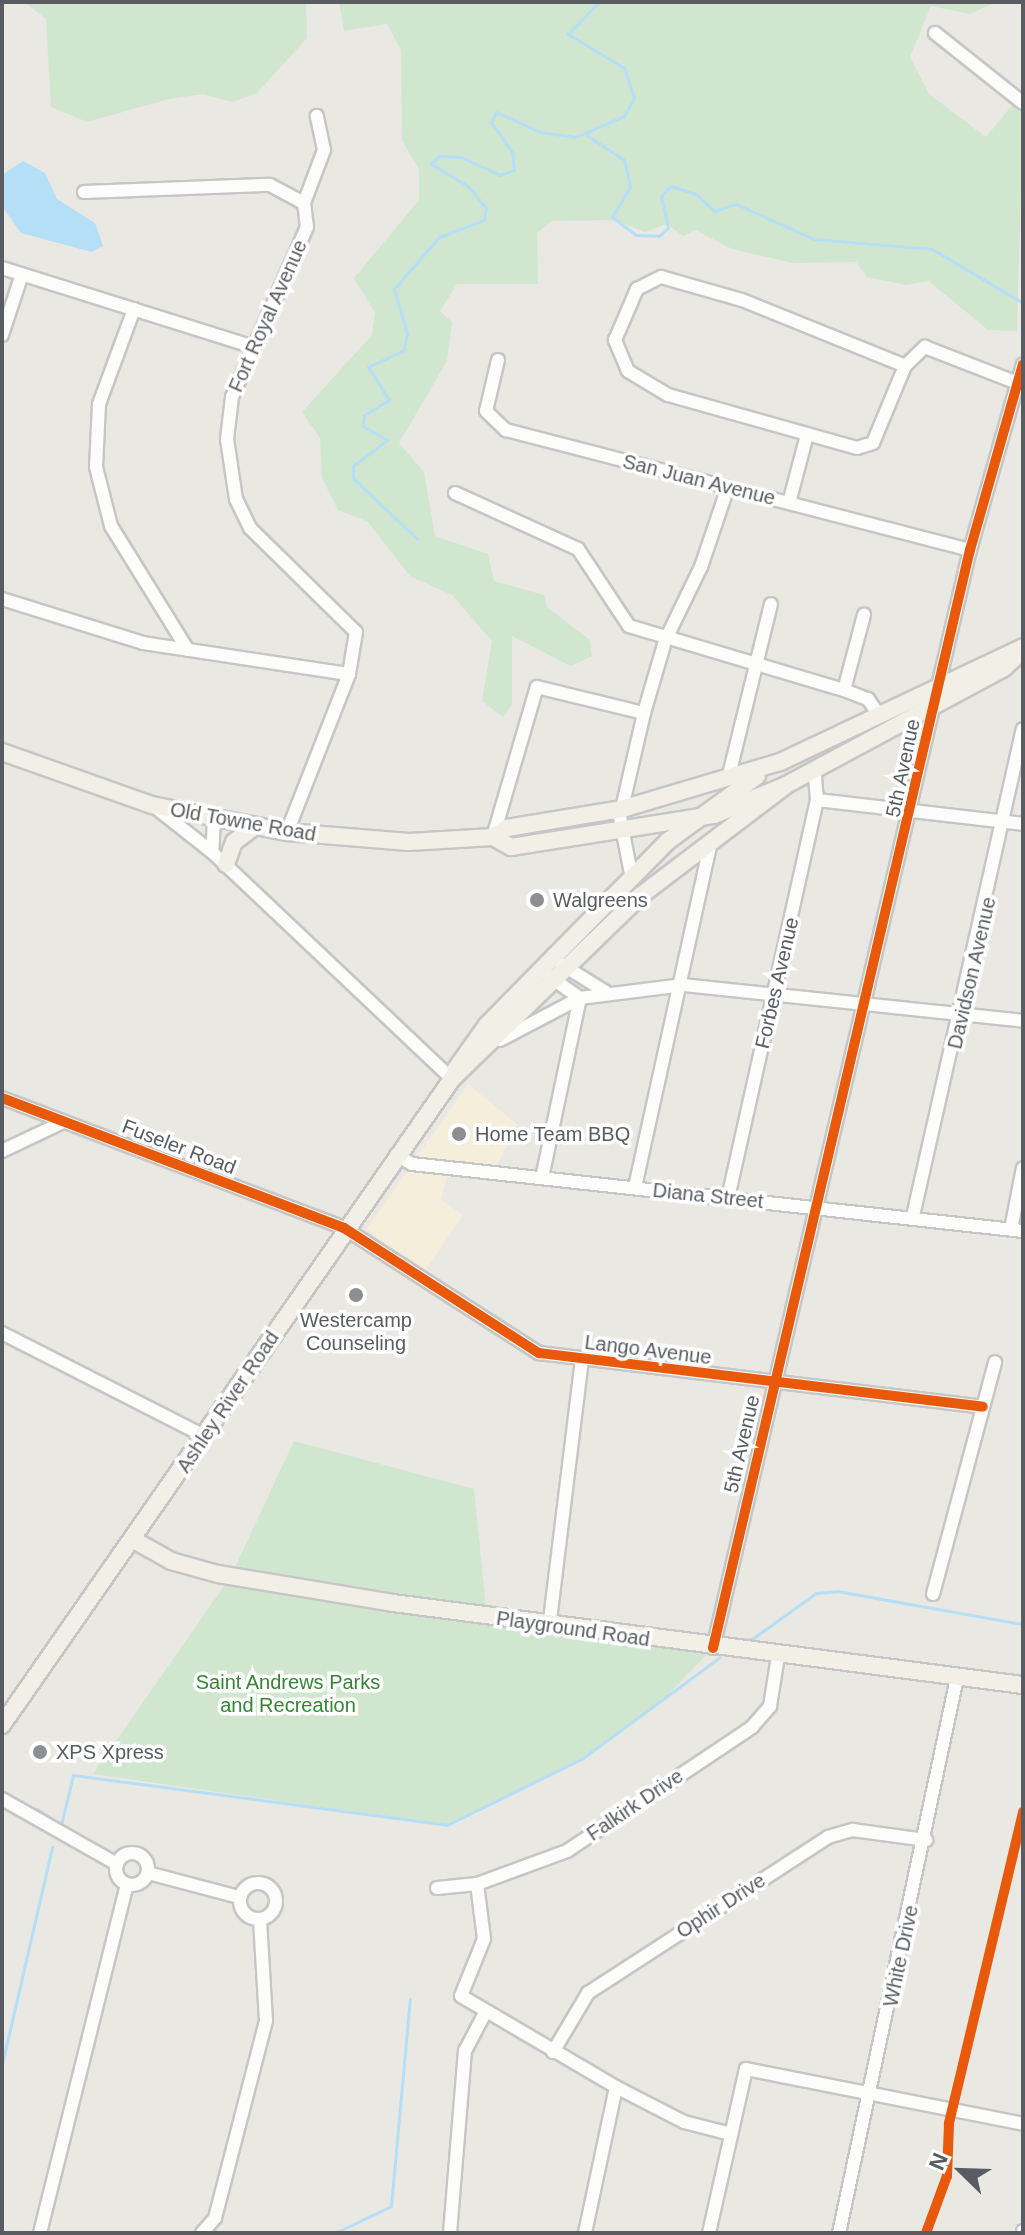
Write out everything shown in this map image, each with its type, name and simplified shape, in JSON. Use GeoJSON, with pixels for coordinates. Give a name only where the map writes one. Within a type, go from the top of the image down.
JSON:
{"type":"FeatureCollection","features":[{"type":"Feature","properties":{"kind":"main road"},"geometry":{"type":"LineString","coordinates":[[1023,649],[936,703],[786,785],[692,822],[511,847],[493,837],[507,828],[622,809],[780,762],[941,680],[1023,649]]}},
{"type":"Feature","properties":{"kind":"main road","name":"Old Towne Road"},"geometry":{"type":"LineString","coordinates":[[2,752],[152,805],[287,832],[409,842],[493,837]]}},
{"type":"Feature","properties":{"kind":"main road","name":"Ashley River Road"},"geometry":{"type":"LineString","coordinates":[[2,1725],[206,1437],[344,1228],[452,1079],[459,1059],[553,968],[632,879],[692,822],[780,762]]}},
{"type":"Feature","properties":{"kind":"main road","name":"Ashley River Road"},"geometry":{"type":"LineString","coordinates":[[553,968],[786,785]]}},
{"type":"Feature","properties":{"kind":"main road"},"geometry":{"type":"LineString","coordinates":[[226,864],[234,842],[255,826]]}},
{"type":"Feature","properties":{"kind":"main road","name":"Playground Road"},"geometry":{"type":"LineString","coordinates":[[132,1539],[171,1561],[218,1574],[549,1628],[1023,1685]]}},
{"type":"Feature","properties":{"kind":"street"},"geometry":{"type":"LineString","coordinates":[[935,33],[1023,103]]}},
{"type":"Feature","properties":{"kind":"street","name":"Fort Royal Avenue"},"geometry":{"type":"LineString","coordinates":[[287,832],[357,648],[351,620],[269,553],[236,499],[228,418],[254,347],[307,227],[304,203],[324,150],[317,116]]}},
{"type":"Feature","properties":{"kind":"street"},"geometry":{"type":"LineString","coordinates":[[84,192],[270,185],[304,203]]}},
{"type":"Feature","properties":{"kind":"street"},"geometry":{"type":"LineString","coordinates":[[2,268],[254,347]]}},
{"type":"Feature","properties":{"kind":"street"},"geometry":{"type":"LineString","coordinates":[[2,335],[22,274]]}},
{"type":"Feature","properties":{"kind":"street"},"geometry":{"type":"LineString","coordinates":[[905,366],[742,300],[661,277],[637,289],[622,318],[616,349],[628,371],[695,406],[857,448],[873,443],[905,366],[925,347],[1015,382]]}},
{"type":"Feature","properties":{"kind":"street"},"geometry":{"type":"LineString","coordinates":[[134,309],[99,404],[99,482],[111,526],[188,650]]}},
{"type":"Feature","properties":{"kind":"street","name":"San Juan Avenue"},"geometry":{"type":"LineString","coordinates":[[498,360],[486,411],[497,426],[970,550]]}},
{"type":"Feature","properties":{"kind":"street","name":"5th Avenue"},"geometry":{"type":"LineString","coordinates":[[713,1648],[869,1004],[970,550],[1015,382],[1023,364]]}},
{"type":"Feature","properties":{"kind":"street"},"geometry":{"type":"LineString","coordinates":[[789,503],[807,435]]}},
{"type":"Feature","properties":{"kind":"street"},"geometry":{"type":"LineString","coordinates":[[632,879],[622,809],[644,713],[665,641],[701,567],[728,487]]}},
{"type":"Feature","properties":{"kind":"street"},"geometry":{"type":"LineString","coordinates":[[455,493],[578,549],[614,614],[665,641],[844,690],[868,699],[878,714]]}},
{"type":"Feature","properties":{"kind":"street"},"geometry":{"type":"LineString","coordinates":[[2,599],[188,650],[349,674]]}},
{"type":"Feature","properties":{"kind":"street"},"geometry":{"type":"LineString","coordinates":[[728,779],[771,604]]}},
{"type":"Feature","properties":{"kind":"street"},"geometry":{"type":"LineString","coordinates":[[844,690],[864,615]]}},
{"type":"Feature","properties":{"kind":"street"},"geometry":{"type":"LineString","coordinates":[[493,837],[537,687],[644,713]]}},
{"type":"Feature","properties":{"kind":"street","name":"Davidson Avenue"},"geometry":{"type":"LineString","coordinates":[[913,1216],[1007,822],[1023,729]]}},
{"type":"Feature","properties":{"kind":"street","name":"Forbes Avenue"},"geometry":{"type":"LineString","coordinates":[[728,1198],[817,800],[814,768]]}},
{"type":"Feature","properties":{"kind":"street"},"geometry":{"type":"LineString","coordinates":[[817,800],[1023,824]]}},
{"type":"Feature","properties":{"kind":"street"},"geometry":{"type":"LineString","coordinates":[[152,805],[226,864],[452,1079],[513,1031],[580,998],[606,992],[683,985],[775,992],[1023,1021]]}},
{"type":"Feature","properties":{"kind":"street"},"geometry":{"type":"LineString","coordinates":[[212,852],[214,819]]}},
{"type":"Feature","properties":{"kind":"street"},"geometry":{"type":"LineString","coordinates":[[635,1187],[683,985],[711,841]]}},
{"type":"Feature","properties":{"kind":"street"},"geometry":{"type":"LineString","coordinates":[[553,968],[606,992]]}},
{"type":"Feature","properties":{"kind":"street"},"geometry":{"type":"LineString","coordinates":[[553,968],[580,998]]}},
{"type":"Feature","properties":{"kind":"street"},"geometry":{"type":"LineString","coordinates":[[542,1178],[580,998]]}},
{"type":"Feature","properties":{"kind":"street","name":"Fuseler Road"},"geometry":{"type":"LineString","coordinates":[[2,1098],[344,1228]]}},
{"type":"Feature","properties":{"kind":"street"},"geometry":{"type":"LineString","coordinates":[[2,1151],[63,1122]]}},
{"type":"Feature","properties":{"kind":"street","name":"Diana Street"},"geometry":{"type":"LineString","coordinates":[[396,1155],[412,1164],[913,1216],[1017,1230]]}},
{"type":"Feature","properties":{"kind":"street"},"geometry":{"type":"LineString","coordinates":[[1017,1230],[1023,1168]]}},
{"type":"Feature","properties":{"kind":"street","name":"Lango Avenue"},"geometry":{"type":"LineString","coordinates":[[344,1228],[523,1347],[582,1361],[983,1407]]}},
{"type":"Feature","properties":{"kind":"street"},"geometry":{"type":"LineString","coordinates":[[2,1333],[206,1437]]}},
{"type":"Feature","properties":{"kind":"street"},"geometry":{"type":"LineString","coordinates":[[549,1628],[582,1361]]}},
{"type":"Feature","properties":{"kind":"street"},"geometry":{"type":"LineString","coordinates":[[933,1594],[995,1362]]}},
{"type":"Feature","properties":{"kind":"street","name":"Falkirk Drive"},"geometry":{"type":"LineString","coordinates":[[437,1888],[477,1884],[567,1851],[752,1727],[770,1706],[778,1656]]}},
{"type":"Feature","properties":{"kind":"street","name":"White Drive"},"geometry":{"type":"LineString","coordinates":[[839,2233],[926,1840],[957,1678]]}},
{"type":"Feature","properties":{"kind":"street"},"geometry":{"type":"LineString","coordinates":[[2,1799],[117,1864],[127,1885],[40,2233]]}},
{"type":"Feature","properties":{"kind":"street","name":"Ophir Drive"},"geometry":{"type":"LineString","coordinates":[[553,2052],[588,1993],[828,1837],[853,1830],[926,1840]]}},
{"type":"Feature","properties":{"kind":"street"},"geometry":{"type":"LineString","coordinates":[[117,1864],[134,1853],[148,1873],[239,1897]]}},
{"type":"Feature","properties":{"kind":"street"},"geometry":{"type":"LineString","coordinates":[[127,1885],[148,1873]]}},
{"type":"Feature","properties":{"kind":"street"},"geometry":{"type":"LineString","coordinates":[[239,1897],[252,1883],[270,1887],[276,1904],[260,1919]]}},
{"type":"Feature","properties":{"kind":"street"},"geometry":{"type":"LineString","coordinates":[[477,1884],[484,1939],[461,1996],[553,2052],[684,2122],[731,2134]]}},
{"type":"Feature","properties":{"kind":"street"},"geometry":{"type":"LineString","coordinates":[[239,1897],[244,1913],[260,1919]]}},
{"type":"Feature","properties":{"kind":"street"},"geometry":{"type":"LineString","coordinates":[[202,2233],[215,2218],[266,2021],[260,1919]]}},
{"type":"Feature","properties":{"kind":"street"},"geometry":{"type":"LineString","coordinates":[[450,2233],[465,2051],[486,2011]]}},
{"type":"Feature","properties":{"kind":"street"},"geometry":{"type":"LineString","coordinates":[[709,2233],[746,2069],[1023,2124]]}},
{"type":"Feature","properties":{"kind":"street"},"geometry":{"type":"LineString","coordinates":[[585,2233],[616,2087]]}},
{"type":"Feature","properties":{"kind":"shaded area"},"geometry":{"type":"Polygon","coordinates":[[[468,1084],[518,1125],[490,1178],[447,1177],[441,1200],[463,1215],[422,1275],[367,1229],[468,1084]]]}},
{"type":"Feature","properties":{"kind":"green space"},"geometry":{"type":"Polygon","coordinates":[[[24,2],[306,2],[307,38],[257,93],[232,102],[203,94],[169,99],[87,122],[51,107],[46,19],[24,2]]]}},
{"type":"Feature","properties":{"kind":"green space"},"geometry":{"type":"Polygon","coordinates":[[[339,2],[997,2],[970,14],[931,6],[910,57],[929,94],[986,137],[1014,103],[1023,110],[1017,331],[988,330],[929,281],[906,285],[867,277],[856,262],[793,263],[732,249],[695,230],[683,236],[667,224],[645,232],[613,220],[552,221],[537,233],[538,284],[457,284],[440,311],[452,322],[447,361],[399,443],[424,472],[435,536],[488,554],[494,581],[544,595],[547,607],[590,640],[592,656],[571,666],[512,636],[512,705],[503,717],[482,701],[492,641],[452,595],[410,576],[368,522],[338,510],[322,478],[320,438],[302,412],[372,335],[375,313],[354,278],[419,200],[419,170],[402,140],[401,50],[387,24],[344,31],[339,2]]]}},
{"type":"Feature","properties":{"kind":"green space","name":"Saint Andrews Parks and Recreation"},"geometry":{"type":"Polygon","coordinates":[[[294,1441],[474,1489],[487,1617],[713,1648],[656,1707],[583,1758],[447,1825],[93,1774],[231,1576],[294,1441]]]}},
{"type":"Feature","properties":{"kind":"water"},"geometry":{"type":"Polygon","coordinates":[[[23,161],[45,173],[57,199],[95,223],[103,246],[92,252],[21,233],[2,206],[2,175],[23,161]]]}},
{"type":"Feature","properties":{"kind":"waterway"},"geometry":{"type":"LineString","coordinates":[[417,539],[353,478],[353,466],[387,440],[363,426],[364,415],[389,400],[368,367],[403,351],[407,333],[394,289],[439,237],[484,220],[486,208],[468,186],[431,164],[439,156],[461,157],[500,175],[514,170],[512,152],[491,122],[496,112],[540,132],[576,137],[624,116],[634,98],[624,68],[568,34],[599,2]]}},
{"type":"Feature","properties":{"kind":"waterway"},"geometry":{"type":"LineString","coordinates":[[588,136],[624,160],[630,187],[612,217],[636,235],[659,236],[668,228],[661,196],[671,186],[696,194],[714,211],[736,204],[814,239],[932,249],[1023,303]]}},
{"type":"Feature","properties":{"kind":"waterway"},"geometry":{"type":"LineString","coordinates":[[725,1641],[752,1639],[816,1593],[837,1591],[1023,1624]]}},
{"type":"Feature","properties":{"kind":"waterway"},"geometry":{"type":"LineString","coordinates":[[37,1809],[61,1825],[73,1775],[447,1825],[583,1758],[720,1657]]}},
{"type":"Feature","properties":{"kind":"waterway"},"geometry":{"type":"LineString","coordinates":[[2,2064],[52,1847]]}},
{"type":"Feature","properties":{"kind":"waterway"},"geometry":{"type":"LineString","coordinates":[[335,2233],[391,2206],[410,1999]]}},
{"type":"Feature","properties":{"kind":"cycle path"},"geometry":{"type":"LineString","coordinates":[[713,1648],[970,550],[1023,364]]}},
{"type":"Feature","properties":{"kind":"cycle path"},"geometry":{"type":"LineString","coordinates":[[2,1098],[344,1228],[539,1353],[983,1407]]}},
{"type":"Feature","properties":{"kind":"cycle path"},"geometry":{"type":"LineString","coordinates":[[926,2233],[947,2176],[949,2123],[1023,1812]]}},
{"type":"Feature","properties":{"kind":"place","name":"Walgreens"},"geometry":{"type":"Point","coordinates":[537,900]}},
{"type":"Feature","properties":{"kind":"place","name":"Home Team BBQ"},"geometry":{"type":"Point","coordinates":[459,1134]}},
{"type":"Feature","properties":{"kind":"place","name":"Westercamp Counseling"},"geometry":{"type":"Point","coordinates":[356,1295]}},
{"type":"Feature","properties":{"kind":"place","name":"XPS Xpress"},"geometry":{"type":"Point","coordinates":[40,1752]}}]}
